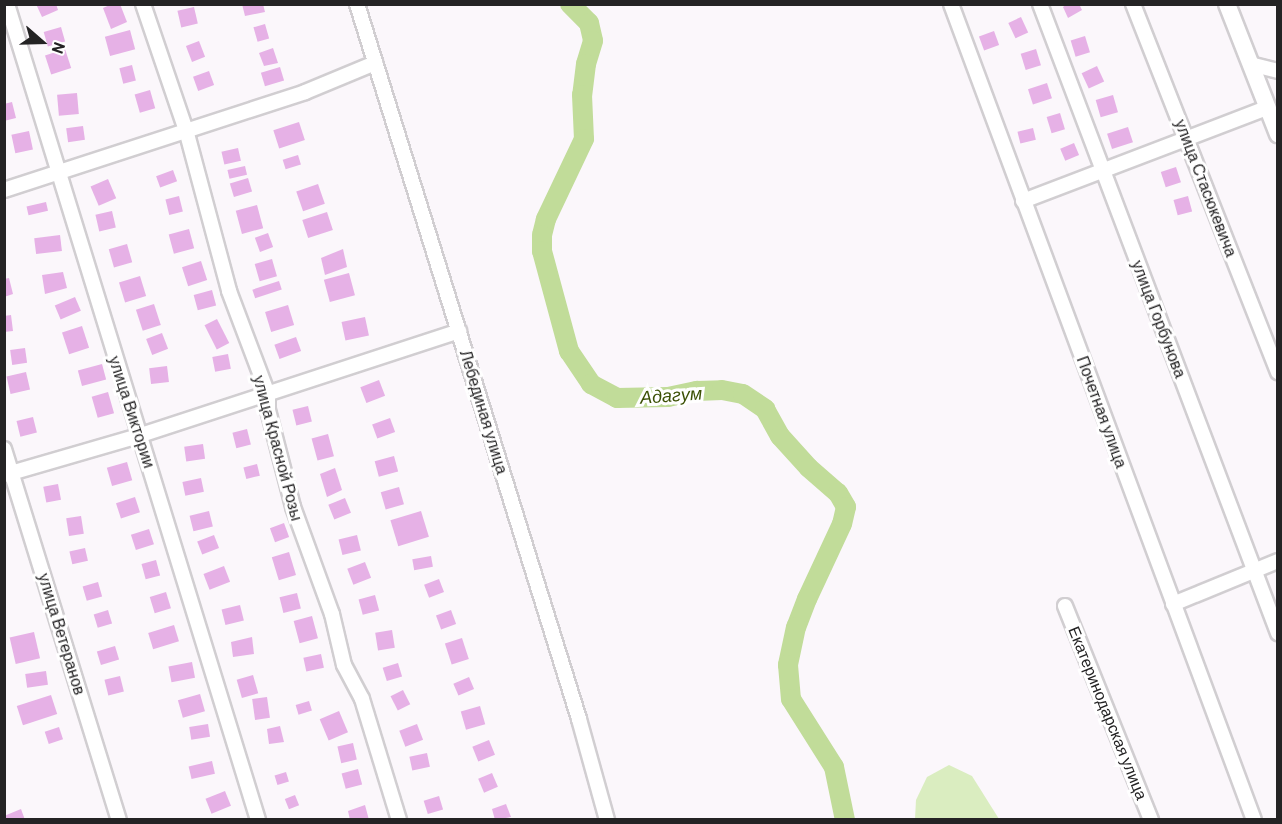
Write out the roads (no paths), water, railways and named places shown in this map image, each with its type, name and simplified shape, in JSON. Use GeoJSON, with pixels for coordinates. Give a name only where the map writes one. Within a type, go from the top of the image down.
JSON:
{"type":"FeatureCollection","features":[{"type":"Feature","properties":{"kind":"main road"},"geometry":{"type":"LineString","coordinates":[[1227,4],[1278,134]]}},
{"type":"Feature","properties":{"kind":"street","name":"улица Виктории"},"geometry":{"type":"LineString","coordinates":[[7,4],[57,173],[138,436],[171,532],[258,819]]}},
{"type":"Feature","properties":{"kind":"street","name":"улица Красной Розы"},"geometry":{"type":"LineString","coordinates":[[143,4],[186,130],[229,291],[267,394],[268,410],[293,507],[332,614],[344,665],[363,699],[399,819]]}},
{"type":"Feature","properties":{"kind":"street","name":"Лебединая улица"},"geometry":{"type":"LineString","coordinates":[[357,4],[607,819]]}},
{"type":"Feature","properties":{"kind":"street","name":"Почетная улица"},"geometry":{"type":"LineString","coordinates":[[951,4],[1254,819]]}},
{"type":"Feature","properties":{"kind":"street","name":"улица Горбунова"},"geometry":{"type":"LineString","coordinates":[[1040,4],[1278,633]]}},
{"type":"Feature","properties":{"kind":"street","name":"улица Стасюкевича"},"geometry":{"type":"LineString","coordinates":[[1133,4],[1278,372]]}},
{"type":"Feature","properties":{"kind":"street"},"geometry":{"type":"LineString","coordinates":[[4,190],[304,92],[375,63]]}},
{"type":"Feature","properties":{"kind":"street"},"geometry":{"type":"LineString","coordinates":[[1250,64],[1278,71]]}},
{"type":"Feature","properties":{"kind":"street"},"geometry":{"type":"LineString","coordinates":[[1023,201],[1267,108]]}},
{"type":"Feature","properties":{"kind":"street"},"geometry":{"type":"LineString","coordinates":[[8,473],[138,436],[459,331]]}},
{"type":"Feature","properties":{"kind":"street","name":"улица Ветеранов"},"geometry":{"type":"LineString","coordinates":[[4,449],[8,473],[119,819]]}},
{"type":"Feature","properties":{"kind":"street"},"geometry":{"type":"LineString","coordinates":[[1173,604],[1278,561]]}},
{"type":"Feature","properties":{"kind":"street","name":"Екатеринодарская улица"},"geometry":{"type":"LineString","coordinates":[[1065,606],[1151,819]]}},
{"type":"Feature","properties":{"kind":"waterway","name":"Адагум"},"geometry":{"type":"LineString","coordinates":[[570,4],[589,23],[593,41],[586,64],[582,95],[584,139],[546,219],[542,235],[542,251],[569,351],[591,384],[617,398],[668,397],[697,391],[722,390],[743,394],[765,409],[780,436],[809,468],[838,493],[846,507],[842,524],[796,627],[788,665],[791,699],[834,767],[845,820]]}}]}
